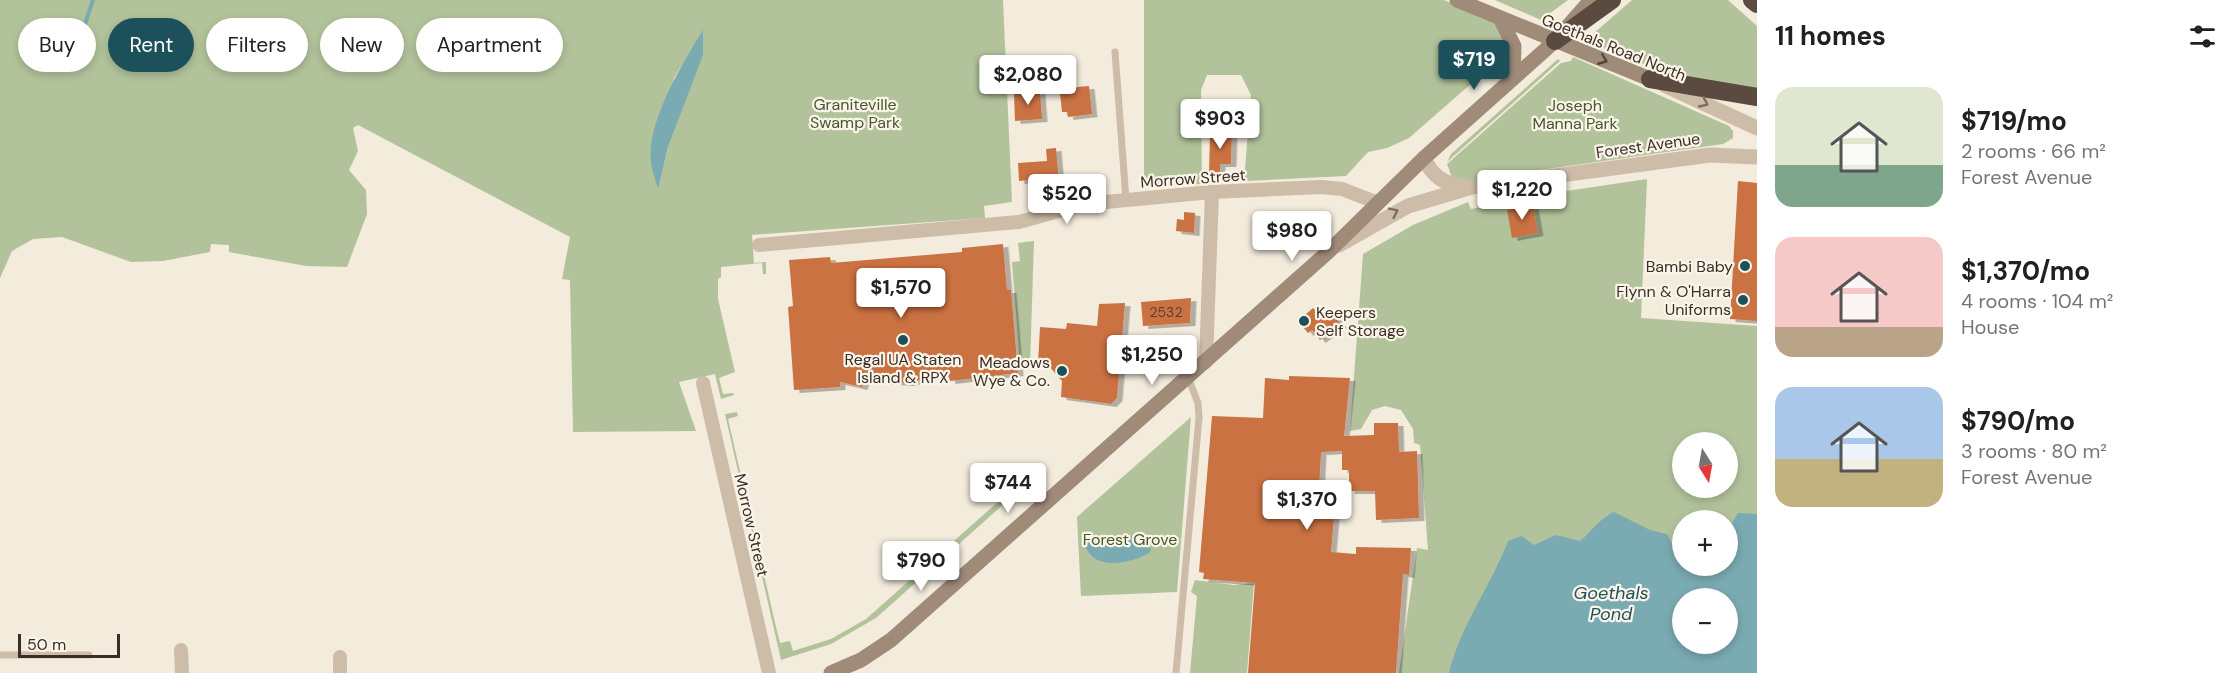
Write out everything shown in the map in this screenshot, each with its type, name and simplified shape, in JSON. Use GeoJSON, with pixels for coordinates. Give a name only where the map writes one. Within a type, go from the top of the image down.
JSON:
{"type":"FeatureCollection","features":[{"type":"Feature","properties":{"kind":"highway"},"geometry":{"type":"LineString","coordinates":[[1555,41],[1612,0]]}},
{"type":"Feature","properties":{"kind":"highway"},"geometry":{"type":"LineString","coordinates":[[1650,79],[1757,97]]}},
{"type":"Feature","properties":{"kind":"main road","name":"Goethals Road North"},"geometry":{"type":"LineString","coordinates":[[1457,0],[1650,79]]}},
{"type":"Feature","properties":{"kind":"main road"},"geometry":{"type":"LineString","coordinates":[[1327,254],[1424,158],[1555,41],[1591,0]]}},
{"type":"Feature","properties":{"kind":"main road"},"geometry":{"type":"LineString","coordinates":[[1500,18],[1514,46],[1513,78]]}},
{"type":"Feature","properties":{"kind":"main road","name":"Forest Avenue"},"geometry":{"type":"LineString","coordinates":[[831,673],[861,660],[891,640],[1327,254]]}},
{"type":"Feature","properties":{"kind":"street","name":"Goethals Road North"},"geometry":{"type":"LineString","coordinates":[[1650,79],[1757,128]]}},
{"type":"Feature","properties":{"kind":"street","name":"Forest Avenue"},"geometry":{"type":"LineString","coordinates":[[1327,254],[1408,206],[1472,187],[1710,155],[1757,157]]}},
{"type":"Feature","properties":{"kind":"street","name":"Forest Avenue"},"geometry":{"type":"LineString","coordinates":[[1424,158],[1437,178],[1449,184],[1472,187]]}},
{"type":"Feature","properties":{"kind":"street","name":"Morrow Street"},"geometry":{"type":"LineString","coordinates":[[759,245],[1019,222],[1084,204],[1212,192],[1322,187],[1342,189],[1377,203]]}},
{"type":"Feature","properties":{"kind":"street"},"geometry":{"type":"LineString","coordinates":[[1206,362],[1212,192]]}},
{"type":"Feature","properties":{"kind":"street","name":"Morrow Street"},"geometry":{"type":"LineString","coordinates":[[703,383],[770,673]]}},
{"type":"Feature","properties":{"kind":"street"},"geometry":{"type":"LineString","coordinates":[[181,650],[182,673]]}},
{"type":"Feature","properties":{"kind":"street"},"geometry":{"type":"LineString","coordinates":[[340,657],[340,673]]}},
{"type":"Feature","properties":{"kind":"lane"},"geometry":{"type":"LineString","coordinates":[[1115,52],[1126,200]]}},
{"type":"Feature","properties":{"kind":"lane"},"geometry":{"type":"LineString","coordinates":[[1176,673],[1199,417],[1198,403],[1188,377]]}},
{"type":"Feature","properties":{"kind":"lane"},"geometry":{"type":"LineString","coordinates":[[0,655],[89,655]]}},
{"type":"Feature","properties":{"kind":"green space","name":"Graniteville Swamp Park"},"geometry":{"type":"Polygon","coordinates":[[[0,0],[1003,0],[1012,202],[984,206],[985,218],[752,235],[754,263],[766,262],[766,274],[763,274],[762,263],[721,267],[721,277],[718,279],[718,299],[735,372],[719,378],[723,394],[733,393],[734,395],[721,399],[715,374],[679,382],[696,431],[573,432],[570,280],[562,279],[570,237],[358,125],[353,128],[358,151],[349,170],[366,190],[367,214],[347,267],[306,266],[229,252],[229,245],[211,244],[210,252],[163,261],[131,262],[62,237],[33,239],[12,251],[0,278],[0,0]],[[703,31],[674,78],[658,188],[668,147],[702,55],[703,31]]]}},
{"type":"Feature","properties":{"kind":"green space"},"geometry":{"type":"Polygon","coordinates":[[[1144,0],[1444,0],[1494,21],[1508,47],[1496,62],[1409,138],[1387,148],[1368,152],[1346,176],[1244,181],[1251,95],[1241,75],[1207,75],[1201,90],[1202,184],[1151,186],[1144,175],[1144,0]]]}},
{"type":"Feature","properties":{"kind":"green space"},"geometry":{"type":"Polygon","coordinates":[[[1495,0],[1568,0],[1541,20],[1495,0]]]}},
{"type":"Feature","properties":{"kind":"green space"},"geometry":{"type":"Polygon","coordinates":[[[1632,0],[1728,0],[1757,26],[1757,90],[1694,80],[1593,44],[1593,34],[1632,0]]]}},
{"type":"Feature","properties":{"kind":"green space","name":"Joseph Manna Park"},"geometry":{"type":"Polygon","coordinates":[[[1573,57],[1729,126],[1733,131],[1733,138],[1723,144],[1463,181],[1452,178],[1447,164],[1561,63],[1571,61],[1573,57]]]}},
{"type":"Feature","properties":{"kind":"green space"},"geometry":{"type":"Polygon","coordinates":[[[1558,59],[1560,61],[1447,162],[1451,154],[1558,59]]]}},
{"type":"Feature","properties":{"kind":"green space"},"geometry":{"type":"Polygon","coordinates":[[[1647,179],[1641,318],[1757,326],[1757,673],[1399,673],[1417,548],[1428,550],[1420,445],[1414,443],[1413,429],[1401,410],[1385,406],[1372,410],[1361,429],[1350,431],[1363,254],[1413,225],[1468,202],[1471,209],[1533,196],[1647,179]]]}},
{"type":"Feature","properties":{"kind":"green space"},"geometry":{"type":"Polygon","coordinates":[[[1034,241],[1030,366],[1020,366],[1012,262],[1020,261],[1018,243],[1034,241]]]}},
{"type":"Feature","properties":{"kind":"green space"},"geometry":{"type":"Polygon","coordinates":[[[737,412],[738,416],[728,419],[776,627],[780,643],[790,641],[793,651],[831,639],[866,619],[1017,485],[1011,475],[1024,486],[876,618],[831,644],[781,660],[725,414],[737,412]]]}},
{"type":"Feature","properties":{"kind":"green space","name":"Forest Grove"},"geometry":{"type":"Polygon","coordinates":[[[1191,417],[1177,592],[1081,596],[1077,517],[1191,417]]]}},
{"type":"Feature","properties":{"kind":"green space"},"geometry":{"type":"Polygon","coordinates":[[[1195,580],[1234,585],[1254,583],[1247,673],[1190,673],[1197,596],[1191,592],[1195,580]]]}},
{"type":"Feature","properties":{"kind":"water"},"geometry":{"type":"Polygon","coordinates":[[[703,30],[703,55],[668,147],[658,189],[651,162],[654,129],[668,93],[703,30]]]}},
{"type":"Feature","properties":{"kind":"water","name":"Goethals Pond"},"geometry":{"type":"Polygon","coordinates":[[[1614,512],[1650,530],[1667,534],[1672,544],[1672,576],[1738,576],[1738,513],[1757,514],[1757,673],[1449,673],[1460,639],[1508,541],[1522,536],[1534,545],[1556,535],[1580,541],[1600,521],[1614,512]]]}},
{"type":"Feature","properties":{"kind":"water"},"geometry":{"type":"Polygon","coordinates":[[[1130,536],[1144,537],[1151,550],[1149,553],[1132,560],[1102,562],[1094,558],[1087,550],[1084,540],[1103,537],[1117,543],[1130,536]]]}},
{"type":"Feature","properties":{"kind":"building"},"geometry":{"type":"Polygon","coordinates":[[[1089,86],[1092,114],[1068,117],[1067,112],[1062,112],[1060,93],[1065,93],[1065,88],[1089,86]]]}},
{"type":"Feature","properties":{"kind":"building"},"geometry":{"type":"Polygon","coordinates":[[[1040,91],[1042,119],[1015,121],[1014,93],[1040,91]]]}},
{"type":"Feature","properties":{"kind":"building"},"geometry":{"type":"Polygon","coordinates":[[[1221,128],[1232,128],[1231,164],[1220,164],[1220,173],[1209,173],[1210,134],[1221,134],[1221,128]]]}},
{"type":"Feature","properties":{"kind":"building"},"geometry":{"type":"Polygon","coordinates":[[[1056,148],[1059,183],[1049,184],[1048,178],[1019,181],[1018,163],[1047,161],[1046,149],[1056,148]]]}},
{"type":"Feature","properties":{"kind":"building"},"geometry":{"type":"Polygon","coordinates":[[[1738,181],[1757,183],[1757,321],[1730,319],[1738,181]]]}},
{"type":"Feature","properties":{"kind":"building"},"geometry":{"type":"Polygon","coordinates":[[[1533,205],[1538,233],[1512,238],[1507,210],[1533,205]]]}},
{"type":"Feature","properties":{"kind":"building"},"geometry":{"type":"Polygon","coordinates":[[[1184,212],[1195,213],[1194,233],[1176,231],[1177,219],[1184,220],[1184,212]]]}},
{"type":"Feature","properties":{"kind":"building","name":"Regal UA Staten Island & RPX"},"geometry":{"type":"Polygon","coordinates":[[[1003,244],[1007,290],[1011,290],[1018,373],[950,381],[948,373],[908,383],[864,380],[862,387],[840,382],[840,387],[794,390],[788,307],[793,306],[789,260],[830,257],[831,263],[962,252],[962,248],[1003,244]]]}},
{"type":"Feature","properties":{"kind":"building"},"geometry":{"type":"Polygon","coordinates":[[[1191,298],[1190,323],[1143,326],[1141,302],[1191,298]]]}},
{"type":"Feature","properties":{"kind":"building"},"geometry":{"type":"Polygon","coordinates":[[[1125,303],[1117,398],[1111,404],[1061,397],[1062,381],[1048,365],[1038,364],[1040,327],[1066,329],[1067,323],[1097,326],[1099,304],[1125,303]]]}},
{"type":"Feature","properties":{"kind":"building"},"geometry":{"type":"Polygon","coordinates":[[[1313,308],[1328,320],[1334,315],[1341,325],[1320,340],[1312,330],[1308,333],[1298,321],[1313,308]]]}},
{"type":"Feature","properties":{"kind":"building"},"geometry":{"type":"Polygon","coordinates":[[[1289,376],[1350,378],[1344,436],[1374,435],[1374,423],[1398,423],[1399,452],[1417,451],[1419,518],[1376,520],[1375,491],[1349,491],[1349,470],[1342,470],[1342,451],[1321,452],[1319,491],[1336,493],[1331,552],[1356,554],[1356,547],[1411,548],[1409,575],[1403,574],[1396,673],[1248,673],[1255,583],[1203,579],[1204,573],[1199,572],[1212,416],[1263,418],[1265,378],[1289,380],[1289,376]]]}},
{"type":"Feature","properties":{"kind":"waterway"},"geometry":{"type":"LineString","coordinates":[[87,18],[93,0]]}},
{"type":"Feature","properties":{"kind":"place","name":"Bambi Baby"},"geometry":{"type":"Point","coordinates":[1745,266]}},
{"type":"Feature","properties":{"kind":"place","name":"Flynn & O'Harra Uniforms"},"geometry":{"type":"Point","coordinates":[1743,300]}},
{"type":"Feature","properties":{"kind":"place","name":"Keepers Self Storage"},"geometry":{"type":"Point","coordinates":[1304,321]}},
{"type":"Feature","properties":{"kind":"place","name":"Regal UA Staten Island & RPX"},"geometry":{"type":"Point","coordinates":[903,340]}},
{"type":"Feature","properties":{"kind":"place","name":"Meadows Wye & Co."},"geometry":{"type":"Point","coordinates":[1062,371]}}]}
